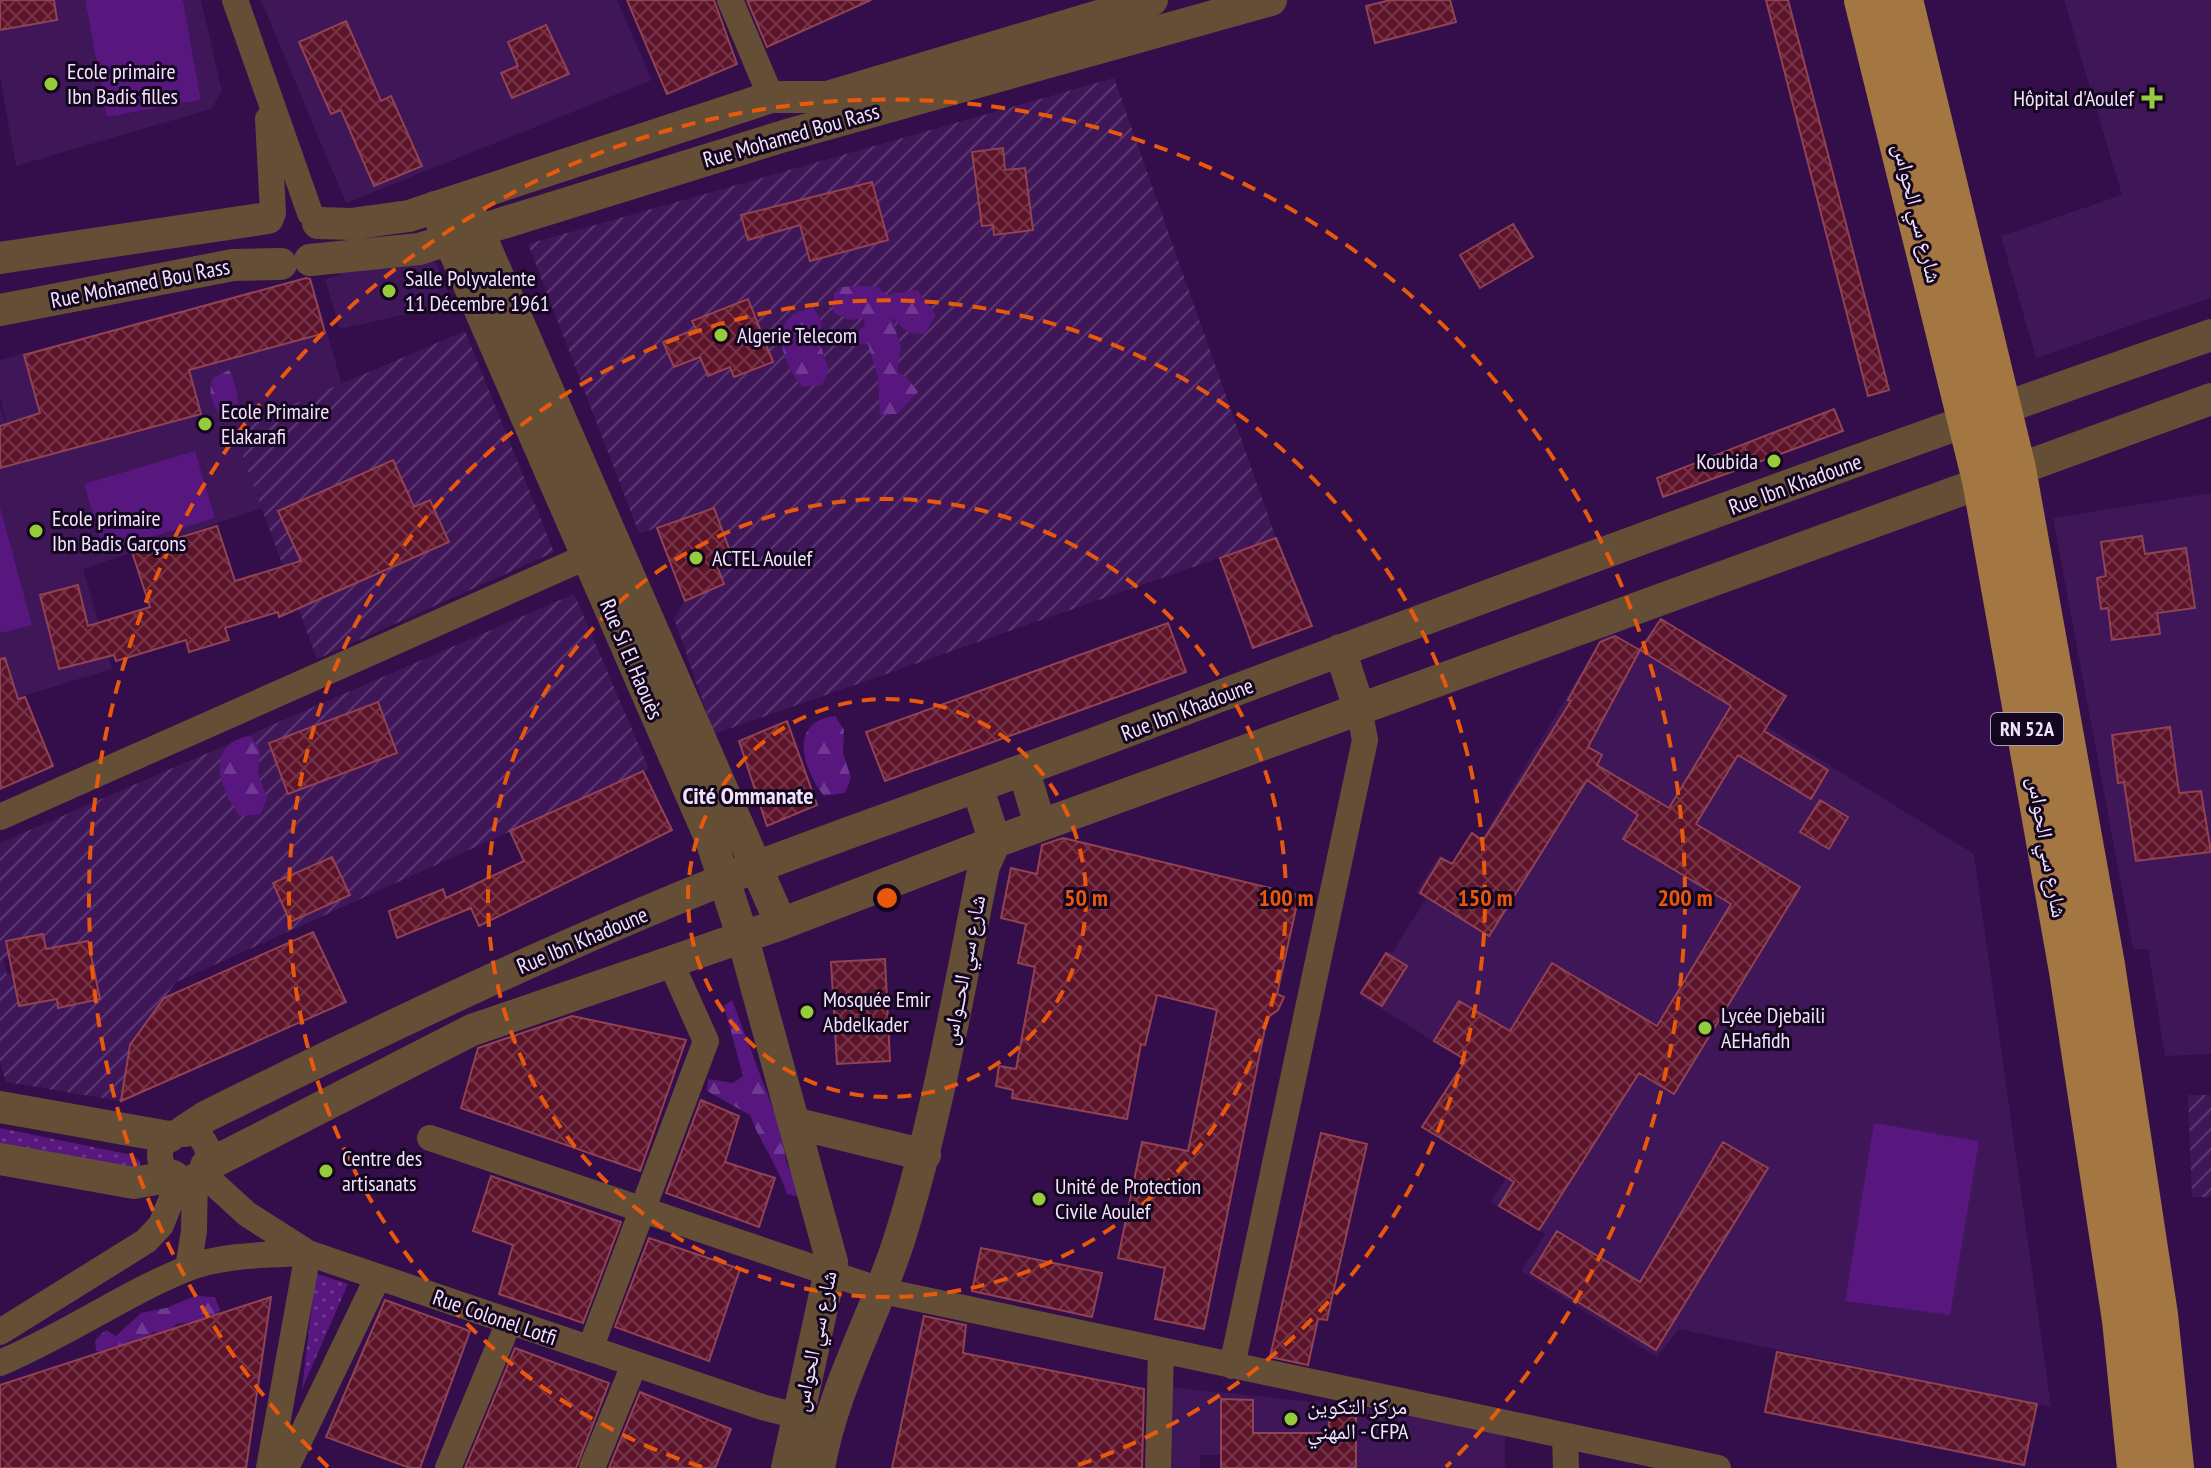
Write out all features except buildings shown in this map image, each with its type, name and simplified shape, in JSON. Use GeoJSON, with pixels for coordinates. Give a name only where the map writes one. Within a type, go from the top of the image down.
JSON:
{"type":"FeatureCollection","features":[{"type":"Feature","properties":{"kind":"main road","name":"شارع سي الحواس"},"geometry":{"type":"LineString","coordinates":[[1865,0],[1985,414]]}},
{"type":"Feature","properties":{"kind":"main road","name":"شارع سي الحواس"},"geometry":{"type":"LineString","coordinates":[[1902,0],[1985,414],[2106,981],[2157,1315],[2173,1468]]}},
{"type":"Feature","properties":{"kind":"main road","name":"شارع سي الحواس"},"geometry":{"type":"LineString","coordinates":[[1999,474],[2123,1320],[2138,1468]]}},
{"type":"Feature","properties":{"kind":"street"},"geometry":{"type":"LineString","coordinates":[[235,0],[321,244],[295,262],[273,260],[263,244],[262,235],[270,216],[267,96]]}},
{"type":"Feature","properties":{"kind":"street"},"geometry":{"type":"LineString","coordinates":[[730,0],[784,136]]}},
{"type":"Feature","properties":{"kind":"street","name":"Rue Mohamed Bou Rass"},"geometry":{"type":"LineString","coordinates":[[314,218],[351,224],[409,216],[771,97],[827,97],[1152,0]]}},
{"type":"Feature","properties":{"kind":"street","name":"Rue Mohamed Bou Rass"},"geometry":{"type":"LineString","coordinates":[[0,310],[233,265],[419,249],[784,136],[1271,0]]}},
{"type":"Feature","properties":{"kind":"street","name":"Rue Si El Haouès"},"geometry":{"type":"LineString","coordinates":[[449,202],[617,543],[781,924]]}},
{"type":"Feature","properties":{"kind":"street"},"geometry":{"type":"LineString","coordinates":[[270,216],[292,207],[314,218]]}},
{"type":"Feature","properties":{"kind":"street","name":"Rue Mohamed Bou Rass"},"geometry":{"type":"LineString","coordinates":[[0,258],[270,216]]}},
{"type":"Feature","properties":{"kind":"street","name":"Rue Si El Haouès"},"geometry":{"type":"LineString","coordinates":[[464,235],[588,556],[725,880],[794,1123]]}},
{"type":"Feature","properties":{"kind":"street","name":"Rue Ibn Khadoune"},"geometry":{"type":"LineString","coordinates":[[176,1134],[455,993],[758,867],[978,789],[1340,650],[1985,414],[2211,335]]}},
{"type":"Feature","properties":{"kind":"street","name":"Rue Ibn Khadoune"},"geometry":{"type":"LineString","coordinates":[[0,1159],[134,1183],[191,1174],[472,1030],[781,924],[1040,825],[2211,399]]}},
{"type":"Feature","properties":{"kind":"street"},"geometry":{"type":"LineString","coordinates":[[0,817],[617,543]]}},
{"type":"Feature","properties":{"kind":"street"},"geometry":{"type":"LineString","coordinates":[[626,645],[655,631]]}},
{"type":"Feature","properties":{"kind":"street"},"geometry":{"type":"LineString","coordinates":[[1232,1366],[1365,740],[1359,708],[1340,650]]}},
{"type":"Feature","properties":{"kind":"street"},"geometry":{"type":"LineString","coordinates":[[1024,771],[1040,825]]}},
{"type":"Feature","properties":{"kind":"street"},"geometry":{"type":"LineString","coordinates":[[978,789],[995,842]]}},
{"type":"Feature","properties":{"kind":"street","name":"شارع سي الحــواس"},"geometry":{"type":"LineString","coordinates":[[925,1155],[984,866],[995,842]]}},
{"type":"Feature","properties":{"kind":"street"},"geometry":{"type":"LineString","coordinates":[[590,1349],[706,1041],[670,961]]}},
{"type":"Feature","properties":{"kind":"street"},"geometry":{"type":"LineString","coordinates":[[455,993],[472,1030]]}},
{"type":"Feature","properties":{"kind":"street"},"geometry":{"type":"LineString","coordinates":[[0,1107],[176,1134],[205,1142],[208,1149],[146,1241],[0,1332]]}},
{"type":"Feature","properties":{"kind":"street"},"geometry":{"type":"LineString","coordinates":[[794,1123],[925,1155]]}},
{"type":"Feature","properties":{"kind":"street","name":"شارع سي الحواس"},"geometry":{"type":"LineString","coordinates":[[794,1123],[832,1262],[812,1420],[819,1468]]}},
{"type":"Feature","properties":{"kind":"street"},"geometry":{"type":"LineString","coordinates":[[176,1134],[161,1158],[191,1174],[308,1253],[275,1468]]}},
{"type":"Feature","properties":{"kind":"street"},"geometry":{"type":"LineString","coordinates":[[430,1138],[883,1291],[1718,1468]]}},
{"type":"Feature","properties":{"kind":"street","name":"شارع سي الحواس"},"geometry":{"type":"LineString","coordinates":[[787,1468],[883,1291],[925,1155]]}},
{"type":"Feature","properties":{"kind":"street"},"geometry":{"type":"LineString","coordinates":[[188,1268],[194,1231],[191,1174]]}},
{"type":"Feature","properties":{"kind":"street"},"geometry":{"type":"LineString","coordinates":[[134,1183],[152,1191],[163,1207],[165,1217]]}},
{"type":"Feature","properties":{"kind":"street","name":"Rue Colonel Lotfi"},"geometry":{"type":"LineString","coordinates":[[0,1363],[51,1341],[188,1268],[252,1256],[308,1253],[634,1365],[812,1420]]}},
{"type":"Feature","properties":{"kind":"street"},"geometry":{"type":"LineString","coordinates":[[275,1468],[378,1277]]}},
{"type":"Feature","properties":{"kind":"street"},"geometry":{"type":"LineString","coordinates":[[448,1468],[509,1322]]}},
{"type":"Feature","properties":{"kind":"street"},"geometry":{"type":"LineString","coordinates":[[1158,1468],[1161,1351]]}},
{"type":"Feature","properties":{"kind":"street"},"geometry":{"type":"LineString","coordinates":[[592,1468],[634,1365]]}},
{"type":"Feature","properties":{"kind":"street"},"geometry":{"type":"LineString","coordinates":[[1565,1437],[1566,1468]]}},
{"type":"Feature","properties":{"kind":"shaded area","name":"Ecole primaire Ibn Badis filles"},"geometry":{"type":"Polygon","coordinates":[[[54,0],[85,0],[107,117],[201,100],[183,0],[201,0],[222,91],[211,109],[16,166],[0,77],[0,30],[57,20],[54,0]]]}},
{"type":"Feature","properties":{"kind":"shaded area"},"geometry":{"type":"Polygon","coordinates":[[[261,0],[617,0],[652,80],[346,203],[261,0]]]}},
{"type":"Feature","properties":{"kind":"shaded area","name":"Hôpital d'Aoulef"},"geometry":{"type":"Polygon","coordinates":[[[2064,0],[2211,0],[2211,298],[2036,358],[2001,236],[2122,195],[2064,0]]]}},
{"type":"Feature","properties":{"kind":"shaded area"},"geometry":{"type":"Polygon","coordinates":[[[1114,78],[1276,538],[714,734],[674,618],[685,600],[657,528],[639,533],[528,244],[1114,78]]]}},
{"type":"Feature","properties":{"kind":"shaded area","name":"Salle Polyvalente 11 Décembre 1961"},"geometry":{"type":"Polygon","coordinates":[[[417,254],[436,263],[453,304],[340,329],[325,279],[340,275],[340,269],[417,254]]]}},
{"type":"Feature","properties":{"kind":"shaded area"},"geometry":{"type":"Polygon","coordinates":[[[311,276],[342,385],[233,430],[262,508],[83,569],[112,669],[0,703],[0,405],[10,438],[0,398],[0,360],[311,276]],[[309,277],[179,312],[194,368],[325,333],[309,277]],[[169,316],[25,355],[37,402],[169,316]],[[190,373],[39,414],[201,414],[190,373]]]}},
{"type":"Feature","properties":{"kind":"shaded area"},"geometry":{"type":"Polygon","coordinates":[[[465,331],[554,552],[317,659],[233,430],[465,331]]]}},
{"type":"Feature","properties":{"kind":"shaded area"},"geometry":{"type":"Polygon","coordinates":[[[2211,493],[2211,1054],[2165,1056],[2148,949],[2133,949],[2053,518],[2211,493]],[[2142,536],[2101,542],[2106,576],[2097,578],[2101,609],[2108,608],[2113,640],[2159,634],[2154,596],[2163,612],[2195,607],[2186,548],[2145,554],[2142,536]]]}},
{"type":"Feature","properties":{"kind":"shaded area"},"geometry":{"type":"Polygon","coordinates":[[[574,594],[649,769],[176,982],[131,1045],[121,1101],[6,1082],[0,1062],[0,843],[574,594]],[[377,703],[269,744],[288,794],[396,753],[377,703]],[[331,857],[273,883],[349,895],[331,857]],[[42,934],[6,941],[9,957],[3,958],[7,975],[12,974],[19,1006],[49,968],[94,959],[90,940],[46,949],[42,934]]]}},
{"type":"Feature","properties":{"kind":"shaded area","name":"Lycée Djebaili AEHafidh"},"geometry":{"type":"Polygon","coordinates":[[[1660,618],[1786,696],[1767,727],[1974,854],[2051,1407],[1679,1329],[1657,1357],[1521,1271],[1545,1234],[1491,1202],[1506,1178],[1421,1127],[1464,1060],[1359,995],[1387,951],[1392,953],[1426,899],[1416,892],[1440,854],[1452,863],[1471,832],[1482,838],[1606,631],[1640,650],[1660,618]]]}},
{"type":"Feature","properties":{"kind":"shaded area"},"geometry":{"type":"Polygon","coordinates":[[[2188,1095],[2211,1095],[2211,1197],[2192,1197],[2188,1095]]]}},
{"type":"Feature","properties":{"kind":"shaded area"},"geometry":{"type":"Polygon","coordinates":[[[1166,1387],[1356,1406],[1330,1406],[1329,1433],[1253,1433],[1221,1400],[1221,1443],[1236,1455],[1200,1455],[1200,1468],[1163,1468],[1166,1387]]]}},
{"type":"Feature","properties":{"kind":"shaded area"},"geometry":{"type":"Polygon","coordinates":[[[1356,1406],[1505,1432],[1505,1468],[1356,1468],[1356,1406]]]}},
{"type":"Feature","properties":{"kind":"green space"},"geometry":{"type":"Polygon","coordinates":[[[85,0],[183,0],[201,100],[107,117],[85,0]]]}},
{"type":"Feature","properties":{"kind":"green space"},"geometry":{"type":"Polygon","coordinates":[[[841,287],[877,287],[886,295],[917,290],[936,315],[925,333],[919,334],[906,330],[892,317],[901,348],[897,372],[906,377],[918,392],[897,414],[880,415],[878,377],[868,344],[854,343],[848,337],[864,327],[865,318],[849,320],[833,312],[834,293],[841,287]]]}},
{"type":"Feature","properties":{"kind":"green space"},"geometry":{"type":"Polygon","coordinates":[[[813,308],[822,322],[820,344],[829,370],[822,385],[802,387],[788,365],[782,340],[783,329],[788,319],[798,312],[813,308]]]}},
{"type":"Feature","properties":{"kind":"green space"},"geometry":{"type":"Polygon","coordinates":[[[229,370],[239,408],[235,417],[223,418],[214,404],[211,389],[213,378],[229,370]]]}},
{"type":"Feature","properties":{"kind":"green space"},"geometry":{"type":"Polygon","coordinates":[[[195,451],[215,518],[104,551],[84,484],[195,451]]]}},
{"type":"Feature","properties":{"kind":"green space"},"geometry":{"type":"Polygon","coordinates":[[[0,507],[32,625],[0,633],[0,507]]]}},
{"type":"Feature","properties":{"kind":"green space"},"geometry":{"type":"Polygon","coordinates":[[[835,716],[844,730],[843,753],[851,778],[845,793],[824,796],[810,773],[804,748],[805,737],[810,727],[820,720],[835,716]]]}},
{"type":"Feature","properties":{"kind":"green space"},"geometry":{"type":"Polygon","coordinates":[[[251,736],[260,751],[258,773],[267,799],[260,814],[240,816],[226,794],[220,769],[221,758],[226,748],[236,740],[251,736]]]}},
{"type":"Feature","properties":{"kind":"green space"},"geometry":{"type":"Polygon","coordinates":[[[732,1000],[781,1130],[786,1161],[801,1197],[787,1194],[750,1115],[707,1091],[708,1079],[733,1083],[743,1076],[724,1006],[732,1000]]]}},
{"type":"Feature","properties":{"kind":"green space"},"geometry":{"type":"Polygon","coordinates":[[[1874,1123],[1979,1141],[1950,1315],[1845,1301],[1874,1123]]]}},
{"type":"Feature","properties":{"kind":"green space"},"geometry":{"type":"Polygon","coordinates":[[[0,1128],[132,1155],[140,1161],[140,1168],[0,1148],[0,1128]]]}},
{"type":"Feature","properties":{"kind":"green space"},"geometry":{"type":"Polygon","coordinates":[[[318,1274],[348,1284],[302,1389],[315,1279],[318,1274]]]}},
{"type":"Feature","properties":{"kind":"green space"},"geometry":{"type":"Polygon","coordinates":[[[195,1296],[215,1297],[220,1310],[211,1319],[177,1324],[166,1334],[153,1332],[127,1348],[111,1352],[96,1351],[95,1340],[106,1330],[116,1336],[141,1313],[166,1308],[195,1296]]]}},
{"type":"Feature","properties":{"kind":"place","name":"Ecole primaire Ibn Badis filles"},"geometry":{"type":"Point","coordinates":[51,84]}},
{"type":"Feature","properties":{"kind":"place","name":"Hôpital d'Aoulef"},"geometry":{"type":"Point","coordinates":[2152,98]}},
{"type":"Feature","properties":{"kind":"place","name":"Salle Polyvalente 11 Décembre 1961"},"geometry":{"type":"Point","coordinates":[389,291]}},
{"type":"Feature","properties":{"kind":"place","name":"Algerie Telecom"},"geometry":{"type":"Point","coordinates":[721,335]}},
{"type":"Feature","properties":{"kind":"place","name":"Ecole Primaire Elakarafi"},"geometry":{"type":"Point","coordinates":[205,424]}},
{"type":"Feature","properties":{"kind":"place","name":"Koubida"},"geometry":{"type":"Point","coordinates":[1774,461]}},
{"type":"Feature","properties":{"kind":"place","name":"Ecole primaire Ibn Badis Garçons"},"geometry":{"type":"Point","coordinates":[36,531]}},
{"type":"Feature","properties":{"kind":"place","name":"ACTEL Aoulef"},"geometry":{"type":"Point","coordinates":[696,558]}},
{"type":"Feature","properties":{"kind":"place","name":"Mosquée Emir Abdelkader"},"geometry":{"type":"Point","coordinates":[807,1012]}},
{"type":"Feature","properties":{"kind":"place","name":"Lycée Djebaili AEHafidh"},"geometry":{"type":"Point","coordinates":[1705,1028]}},
{"type":"Feature","properties":{"kind":"place","name":"Centre des artisanats"},"geometry":{"type":"Point","coordinates":[326,1171]}},
{"type":"Feature","properties":{"kind":"place","name":"Unité de Protection Civile Aoulef"},"geometry":{"type":"Point","coordinates":[1039,1199]}},
{"type":"Feature","properties":{"kind":"place","name":"مركز التكوين المهني - CFPA"},"geometry":{"type":"Point","coordinates":[1291,1419]}},
{"type":"Feature","properties":{"kind":"district","name":"Cité Ommanate"},"geometry":{"type":"Point","coordinates":[748,796]}}]}
